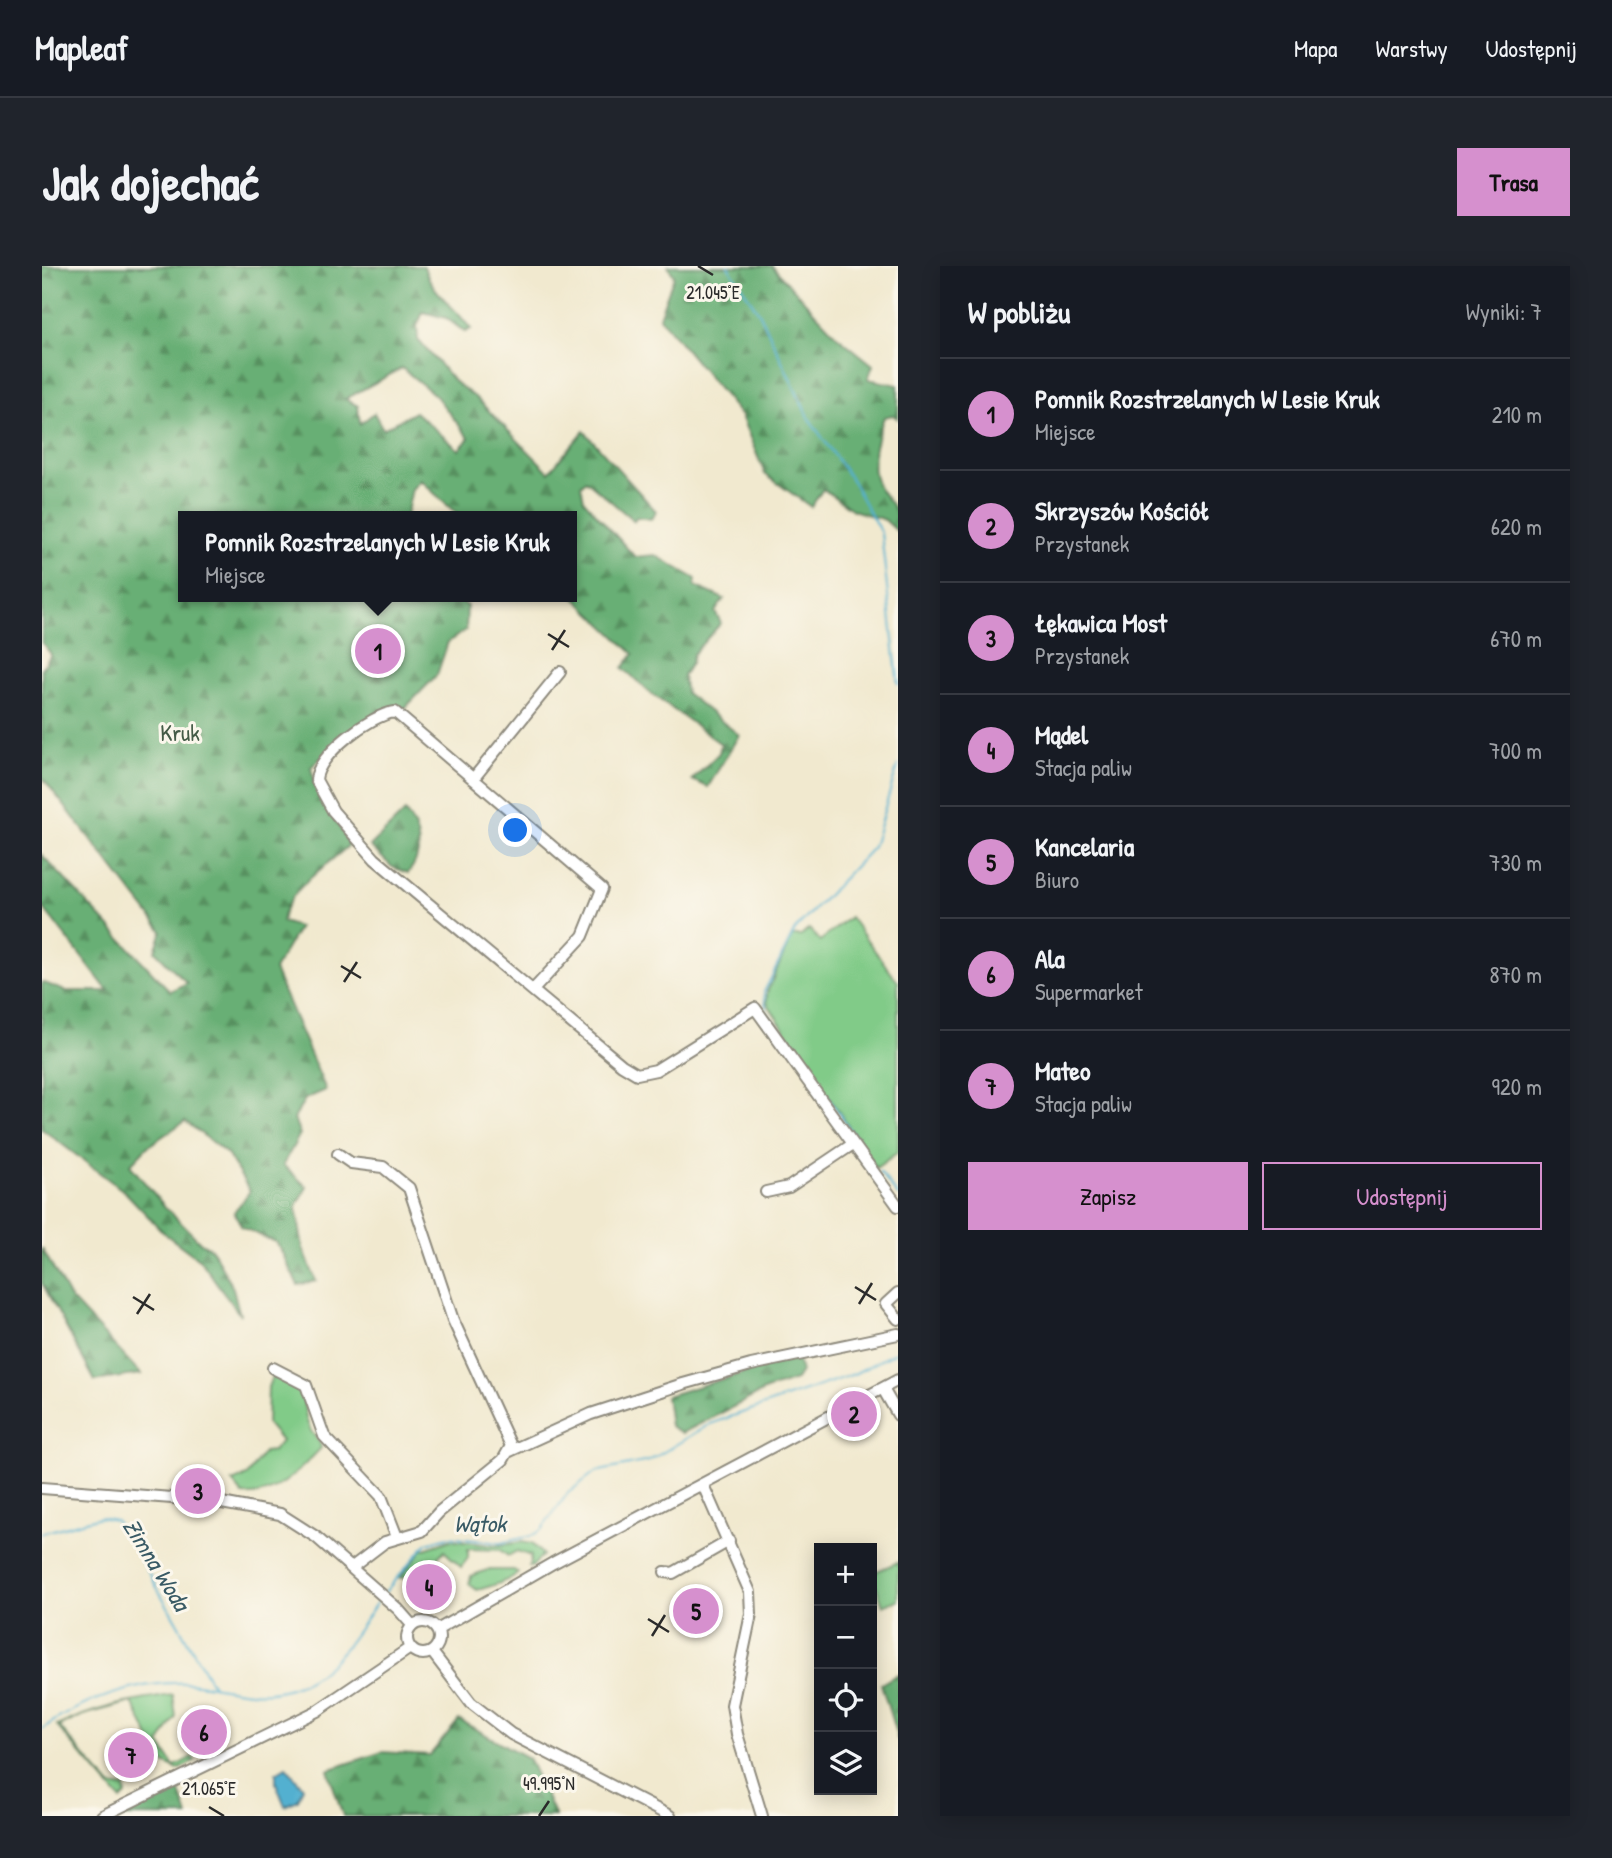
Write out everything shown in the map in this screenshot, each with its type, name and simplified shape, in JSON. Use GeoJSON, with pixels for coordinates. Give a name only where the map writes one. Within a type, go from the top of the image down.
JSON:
{"type":"FeatureCollection","features":[{"type":"Feature","properties":{"kind":"street"},"geometry":{"type":"LineString","coordinates":[[473,779],[560,672]]}},
{"type":"Feature","properties":{"kind":"street"},"geometry":{"type":"LineString","coordinates":[[533,990],[583,936],[602,889],[395,712],[377,716],[360,727],[320,763],[316,780],[334,811],[363,848],[622,1065],[641,1074],[656,1070],[755,1008],[898,1206]]}},
{"type":"Feature","properties":{"kind":"street"},"geometry":{"type":"LineString","coordinates":[[766,1192],[789,1187],[853,1144]]}},
{"type":"Feature","properties":{"kind":"street"},"geometry":{"type":"LineString","coordinates":[[338,1154],[351,1163],[383,1167],[409,1188],[453,1320],[510,1443],[510,1451]]}},
{"type":"Feature","properties":{"kind":"street"},"geometry":{"type":"LineString","coordinates":[[898,1293],[886,1304],[898,1319]]}},
{"type":"Feature","properties":{"kind":"street"},"geometry":{"type":"LineString","coordinates":[[351,1568],[378,1546],[397,1537],[412,1536],[422,1531],[439,1512],[510,1451],[592,1414],[751,1365],[898,1334]]}},
{"type":"Feature","properties":{"kind":"street"},"geometry":{"type":"LineString","coordinates":[[273,1368],[306,1385],[324,1436],[381,1496],[397,1537]]}},
{"type":"Feature","properties":{"kind":"street"},"geometry":{"type":"LineString","coordinates":[[437,1630],[553,1563],[898,1380]]}},
{"type":"Feature","properties":{"kind":"street"},"geometry":{"type":"LineString","coordinates":[[883,1389],[898,1415]]}},
{"type":"Feature","properties":{"kind":"street"},"geometry":{"type":"LineString","coordinates":[[703,1485],[750,1592],[752,1604],[732,1705],[737,1734],[762,1816]]}},
{"type":"Feature","properties":{"kind":"street"},"geometry":{"type":"LineString","coordinates":[[42,1488],[197,1500],[268,1510],[300,1525],[375,1588],[412,1625]]}},
{"type":"Feature","properties":{"kind":"street"},"geometry":{"type":"LineString","coordinates":[[665,1572],[673,1573],[729,1541]]}},
{"type":"Feature","properties":{"kind":"street"},"geometry":{"type":"LineString","coordinates":[[428,1622],[437,1630],[438,1643],[432,1652],[418,1654],[410,1648],[406,1639],[412,1625],[428,1622]]}},
{"type":"Feature","properties":{"kind":"street"},"geometry":{"type":"LineString","coordinates":[[102,1816],[317,1711],[410,1648]]}},
{"type":"Feature","properties":{"kind":"street"},"geometry":{"type":"LineString","coordinates":[[432,1652],[471,1703],[510,1734],[670,1816]]}},
{"type":"Feature","properties":{"kind":"green space","name":"Kruk"},"geometry":{"type":"Polygon","coordinates":[[[42,266],[424,266],[432,283],[471,329],[465,332],[446,318],[423,312],[417,326],[418,340],[456,383],[475,397],[549,472],[584,431],[656,511],[651,519],[636,517],[634,521],[586,480],[581,485],[584,500],[635,557],[655,555],[696,579],[695,586],[724,599],[715,612],[721,623],[693,654],[683,676],[686,693],[739,735],[708,787],[692,780],[719,753],[721,744],[649,692],[623,668],[634,654],[577,600],[577,511],[454,511],[420,480],[412,489],[407,511],[178,511],[178,602],[463,602],[467,606],[466,630],[448,642],[437,675],[405,708],[363,721],[311,767],[314,781],[349,845],[308,880],[291,900],[282,922],[299,927],[274,970],[326,1090],[305,1099],[294,1119],[300,1134],[283,1165],[307,1187],[296,1207],[303,1248],[316,1281],[298,1285],[277,1243],[242,1227],[234,1212],[250,1191],[227,1154],[185,1121],[147,1147],[130,1165],[166,1208],[201,1243],[212,1249],[233,1288],[240,1315],[200,1260],[165,1234],[125,1192],[42,1129],[42,982],[65,991],[108,991],[42,906],[42,855],[170,991],[187,983],[155,951],[162,931],[42,777],[42,669],[51,654],[42,643],[42,266]],[[402,368],[345,399],[358,406],[360,424],[374,413],[383,429],[415,412],[459,450],[469,438],[435,395],[402,368]]]}},
{"type":"Feature","properties":{"kind":"green space"},"geometry":{"type":"Polygon","coordinates":[[[668,266],[772,266],[837,336],[873,365],[868,379],[898,385],[898,419],[893,415],[884,417],[873,463],[878,486],[893,506],[898,532],[885,520],[853,510],[823,489],[811,507],[765,474],[741,416],[659,317],[674,276],[668,266]]]}},
{"type":"Feature","properties":{"kind":"green space"},"geometry":{"type":"Polygon","coordinates":[[[405,812],[414,827],[418,842],[417,858],[408,873],[392,867],[370,846],[405,812]]]}},
{"type":"Feature","properties":{"kind":"green space"},"geometry":{"type":"Polygon","coordinates":[[[850,917],[898,982],[898,1152],[876,1168],[767,1003],[767,992],[792,936],[801,936],[809,929],[820,941],[850,917]]]}},
{"type":"Feature","properties":{"kind":"green space"},"geometry":{"type":"Polygon","coordinates":[[[42,1248],[69,1297],[141,1374],[95,1381],[42,1283],[42,1248]]]}},
{"type":"Feature","properties":{"kind":"green space"},"geometry":{"type":"Polygon","coordinates":[[[796,1351],[801,1372],[796,1380],[766,1390],[682,1433],[670,1426],[666,1396],[776,1363],[796,1351]]]}},
{"type":"Feature","properties":{"kind":"green space"},"geometry":{"type":"Polygon","coordinates":[[[272,1377],[294,1384],[299,1389],[306,1419],[321,1448],[286,1481],[265,1492],[243,1495],[232,1482],[247,1476],[264,1452],[273,1451],[281,1441],[267,1424],[268,1387],[272,1377]]]}},
{"type":"Feature","properties":{"kind":"green space"},"geometry":{"type":"Polygon","coordinates":[[[450,1540],[494,1546],[522,1542],[532,1544],[543,1555],[532,1567],[529,1566],[531,1556],[517,1551],[508,1556],[500,1550],[468,1549],[468,1558],[461,1567],[444,1551],[420,1576],[400,1578],[422,1550],[450,1540]]]}},
{"type":"Feature","properties":{"kind":"green space"},"geometry":{"type":"Polygon","coordinates":[[[898,1562],[898,1600],[883,1606],[877,1588],[877,1571],[898,1562]]]}},
{"type":"Feature","properties":{"kind":"green space"},"geometry":{"type":"Polygon","coordinates":[[[487,1570],[514,1570],[518,1573],[477,1590],[469,1584],[471,1576],[487,1570]]]}},
{"type":"Feature","properties":{"kind":"green space"},"geometry":{"type":"Polygon","coordinates":[[[898,1674],[898,1740],[881,1684],[898,1674]]]}},
{"type":"Feature","properties":{"kind":"green space"},"geometry":{"type":"Polygon","coordinates":[[[173,1695],[176,1717],[160,1743],[174,1767],[192,1757],[195,1761],[178,1770],[162,1762],[132,1702],[173,1695]]]}},
{"type":"Feature","properties":{"kind":"green space"},"geometry":{"type":"Polygon","coordinates":[[[129,1703],[83,1715],[59,1727],[111,1786],[125,1788],[126,1795],[121,1800],[57,1726],[85,1714],[129,1703]]]}},
{"type":"Feature","properties":{"kind":"green space"},"geometry":{"type":"Polygon","coordinates":[[[459,1720],[528,1758],[555,1816],[343,1816],[328,1770],[382,1752],[430,1755],[459,1720]]]}},
{"type":"Feature","properties":{"kind":"green space"},"geometry":{"type":"Polygon","coordinates":[[[179,1789],[188,1816],[124,1816],[179,1789]]]}},
{"type":"Feature","properties":{"kind":"water"},"geometry":{"type":"Polygon","coordinates":[[[286,1767],[303,1787],[298,1800],[285,1806],[276,1783],[276,1773],[286,1767]]]}},
{"type":"Feature","properties":{"kind":"waterway"},"geometry":{"type":"LineString","coordinates":[[728,266],[760,314],[808,417],[851,479],[881,533],[898,684]]}},
{"type":"Feature","properties":{"kind":"waterway"},"geometry":{"type":"LineString","coordinates":[[819,1084],[766,1011],[764,992],[795,930],[873,847],[898,765]]}},
{"type":"Feature","properties":{"kind":"waterway"},"geometry":{"type":"LineString","coordinates":[[826,1094],[859,1143]]}},
{"type":"Feature","properties":{"kind":"waterway"},"geometry":{"type":"LineString","coordinates":[[880,1172],[898,1196]]}},
{"type":"Feature","properties":{"kind":"waterway","name":"Wątok"},"geometry":{"type":"LineString","coordinates":[[385,1592],[427,1543],[448,1537],[500,1543],[531,1536],[541,1530],[568,1493],[595,1472],[649,1461],[710,1424],[854,1374],[898,1351]]}},
{"type":"Feature","properties":{"kind":"waterway","name":"Zimna Woda"},"geometry":{"type":"LineString","coordinates":[[42,1533],[100,1517],[115,1520],[130,1540],[213,1686]]}},
{"type":"Feature","properties":{"kind":"waterway","name":"Wątok"},"geometry":{"type":"LineString","coordinates":[[42,1729],[92,1701],[151,1685],[189,1683],[263,1693],[293,1687],[309,1680],[330,1664],[348,1644],[379,1599]]}},
{"type":"Feature","properties":{"kind":"place","name":"Pomnik Rozstrzelanych W Lesie Kruk"},"geometry":{"type":"Point","coordinates":[378,651]}},
{"type":"Feature","properties":{"kind":"place","name":"Skrzyszów Kościół"},"geometry":{"type":"Point","coordinates":[854,1414]}},
{"type":"Feature","properties":{"kind":"place","name":"Łękawica Most"},"geometry":{"type":"Point","coordinates":[198,1491]}},
{"type":"Feature","properties":{"kind":"place","name":"Mądel"},"geometry":{"type":"Point","coordinates":[429,1587]}},
{"type":"Feature","properties":{"kind":"place","name":"Kancelaria"},"geometry":{"type":"Point","coordinates":[696,1611]}},
{"type":"Feature","properties":{"kind":"place","name":"Ala"},"geometry":{"type":"Point","coordinates":[204,1732]}},
{"type":"Feature","properties":{"kind":"place","name":"Mateo"},"geometry":{"type":"Point","coordinates":[131,1755]}}]}
